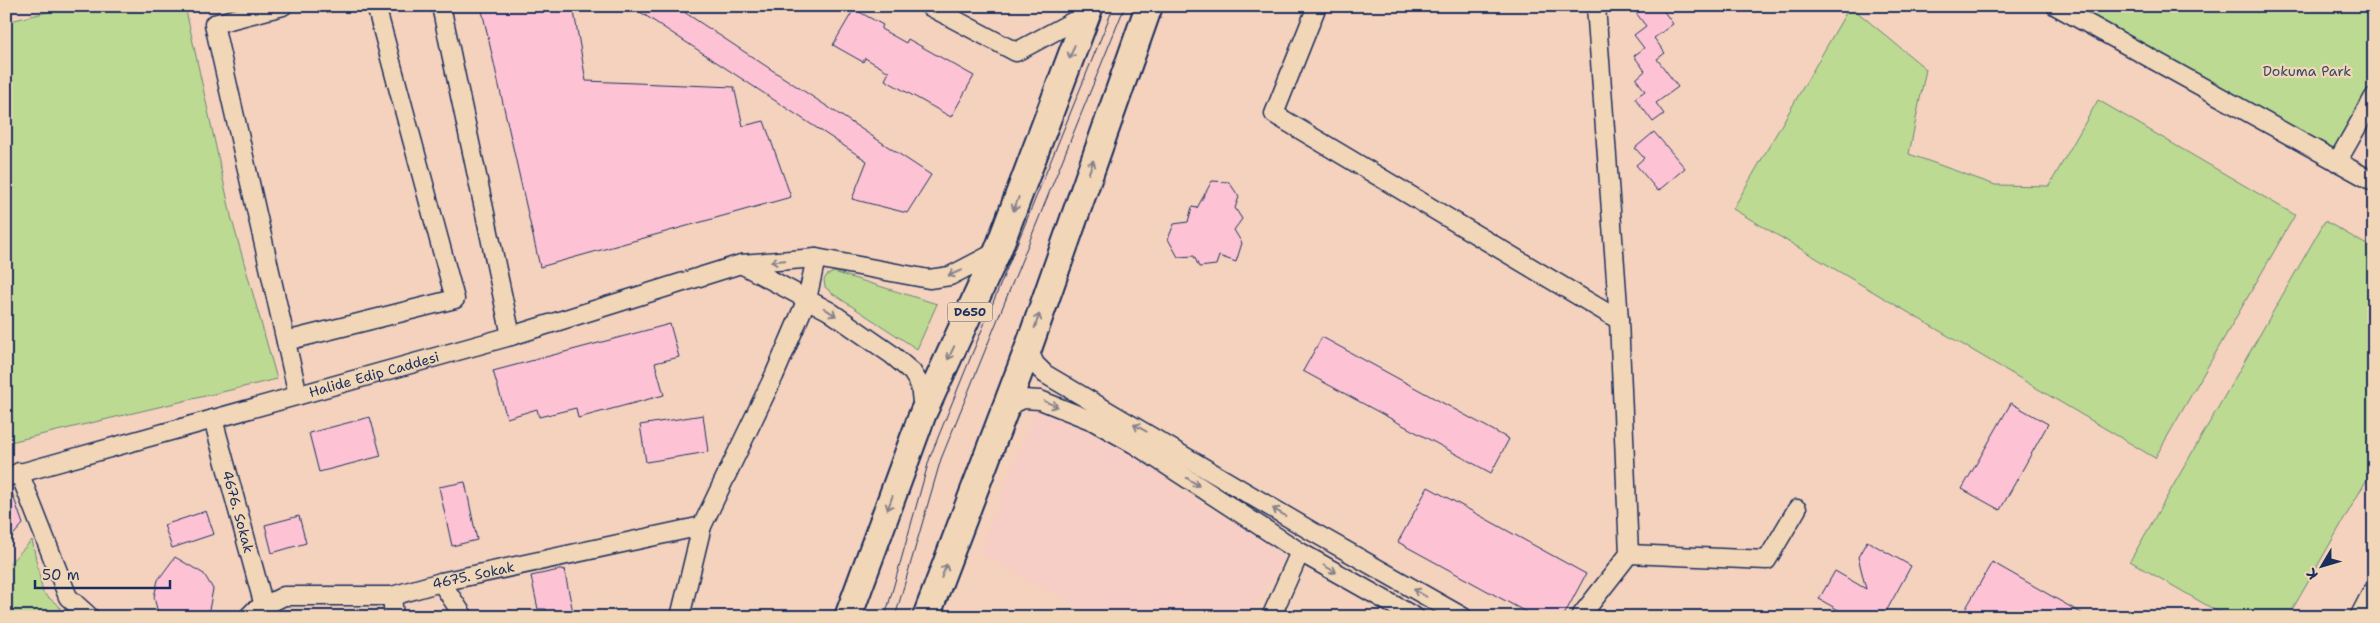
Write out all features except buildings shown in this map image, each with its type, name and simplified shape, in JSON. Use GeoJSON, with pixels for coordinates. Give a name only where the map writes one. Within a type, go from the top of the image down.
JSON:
{"type":"FeatureCollection","features":[{"type":"Feature","properties":{"kind":"highway","name":"D650"},"geometry":{"type":"LineString","coordinates":[[848,617],[923,413],[998,250],[1088,10]]}},
{"type":"Feature","properties":{"kind":"highway"},"geometry":{"type":"LineString","coordinates":[[926,617],[1028,349],[1145,10]]}},
{"type":"Feature","properties":{"kind":"street"},"geometry":{"type":"LineString","coordinates":[[283,6],[214,24],[298,395]]}},
{"type":"Feature","properties":{"kind":"street"},"geometry":{"type":"LineString","coordinates":[[286,341],[455,299],[376,6]]}},
{"type":"Feature","properties":{"kind":"street"},"geometry":{"type":"LineString","coordinates":[[441,6],[511,336]]}},
{"type":"Feature","properties":{"kind":"street"},"geometry":{"type":"LineString","coordinates":[[930,6],[1016,52],[1088,10]]}},
{"type":"Feature","properties":{"kind":"street"},"geometry":{"type":"LineString","coordinates":[[1317,6],[1274,114],[1619,320]]}},
{"type":"Feature","properties":{"kind":"street"},"geometry":{"type":"LineString","coordinates":[[1580,617],[1629,554],[1619,320],[1596,6]]}},
{"type":"Feature","properties":{"kind":"street"},"geometry":{"type":"LineString","coordinates":[[2056,6],[2374,182]]}},
{"type":"Feature","properties":{"kind":"street"},"geometry":{"type":"LineString","coordinates":[[2337,162],[2374,97]]}},
{"type":"Feature","properties":{"kind":"street","name":"Halide Edip Caddesi"},"geometry":{"type":"LineString","coordinates":[[12,474],[511,336],[740,264],[816,258],[929,280],[950,276],[998,250]]}},
{"type":"Feature","properties":{"kind":"street"},"geometry":{"type":"LineString","coordinates":[[680,617],[702,526],[774,376],[806,299],[816,258]]}},
{"type":"Feature","properties":{"kind":"street"},"geometry":{"type":"LineString","coordinates":[[740,264],[829,311],[891,354],[912,372],[920,385],[923,413]]}},
{"type":"Feature","properties":{"kind":"street"},"geometry":{"type":"LineString","coordinates":[[1028,349],[1035,364],[1045,374],[1134,444],[1300,552],[1415,617]]}},
{"type":"Feature","properties":{"kind":"street"},"geometry":{"type":"LineString","coordinates":[[1005,408],[1023,399],[1040,400],[1096,414],[1142,429],[1313,532],[1462,617]]}},
{"type":"Feature","properties":{"kind":"street","name":"4676. Sokak"},"geometry":{"type":"LineString","coordinates":[[213,419],[264,606]]}},
{"type":"Feature","properties":{"kind":"street"},"geometry":{"type":"LineString","coordinates":[[12,474],[68,597],[90,617]]}},
{"type":"Feature","properties":{"kind":"street"},"geometry":{"type":"LineString","coordinates":[[1629,554],[1767,560],[1797,508]]}},
{"type":"Feature","properties":{"kind":"street","name":"4675. Sokak"},"geometry":{"type":"LineString","coordinates":[[248,617],[284,596],[392,596],[440,582],[702,526]]}},
{"type":"Feature","properties":{"kind":"street"},"geometry":{"type":"LineString","coordinates":[[1271,617],[1300,552]]}},
{"type":"Feature","properties":{"kind":"street"},"geometry":{"type":"LineString","coordinates":[[440,582],[464,617]]}},
{"type":"Feature","properties":{"kind":"street"},"geometry":{"type":"LineString","coordinates":[[2359,617],[2374,588]]}},
{"type":"Feature","properties":{"kind":"street"},"geometry":{"type":"LineString","coordinates":[[392,596],[394,617]]}},
{"type":"Feature","properties":{"kind":"shaded area"},"geometry":{"type":"Polygon","coordinates":[[[1037,406],[1145,458],[1179,490],[1288,553],[1248,617],[1096,617],[979,553],[1037,406]]]}},
{"type":"Feature","properties":{"kind":"green space"},"geometry":{"type":"Polygon","coordinates":[[[73,6],[185,6],[232,220],[277,379],[6,443],[6,22],[73,6]]]}},
{"type":"Feature","properties":{"kind":"green space"},"geometry":{"type":"Polygon","coordinates":[[[1850,6],[1926,69],[1909,154],[1995,185],[2049,186],[2098,100],[2295,215],[2155,458],[1733,209],[1850,6]]]}},
{"type":"Feature","properties":{"kind":"green space","name":"Dokuma Park"},"geometry":{"type":"Polygon","coordinates":[[[2056,6],[2374,6],[2374,97],[2337,162],[2056,6]]]}},
{"type":"Feature","properties":{"kind":"green space"},"geometry":{"type":"Polygon","coordinates":[[[2325,221],[2374,249],[2374,467],[2288,617],[2227,617],[2130,561],[2325,221]]]}},
{"type":"Feature","properties":{"kind":"green space"},"geometry":{"type":"Polygon","coordinates":[[[834,272],[937,304],[917,349],[825,287],[824,280],[827,275],[834,272]]]}},
{"type":"Feature","properties":{"kind":"green space"},"geometry":{"type":"Polygon","coordinates":[[[32,540],[43,593],[60,607],[57,617],[6,617],[6,567],[32,540]]]}},
{"type":"Feature","properties":{"kind":"tram line"},"geometry":{"type":"LineString","coordinates":[[885,617],[930,457],[1114,6]]}},
{"type":"Feature","properties":{"kind":"tram line"},"geometry":{"type":"LineString","coordinates":[[895,617],[941,459],[1125,6]]}}]}
